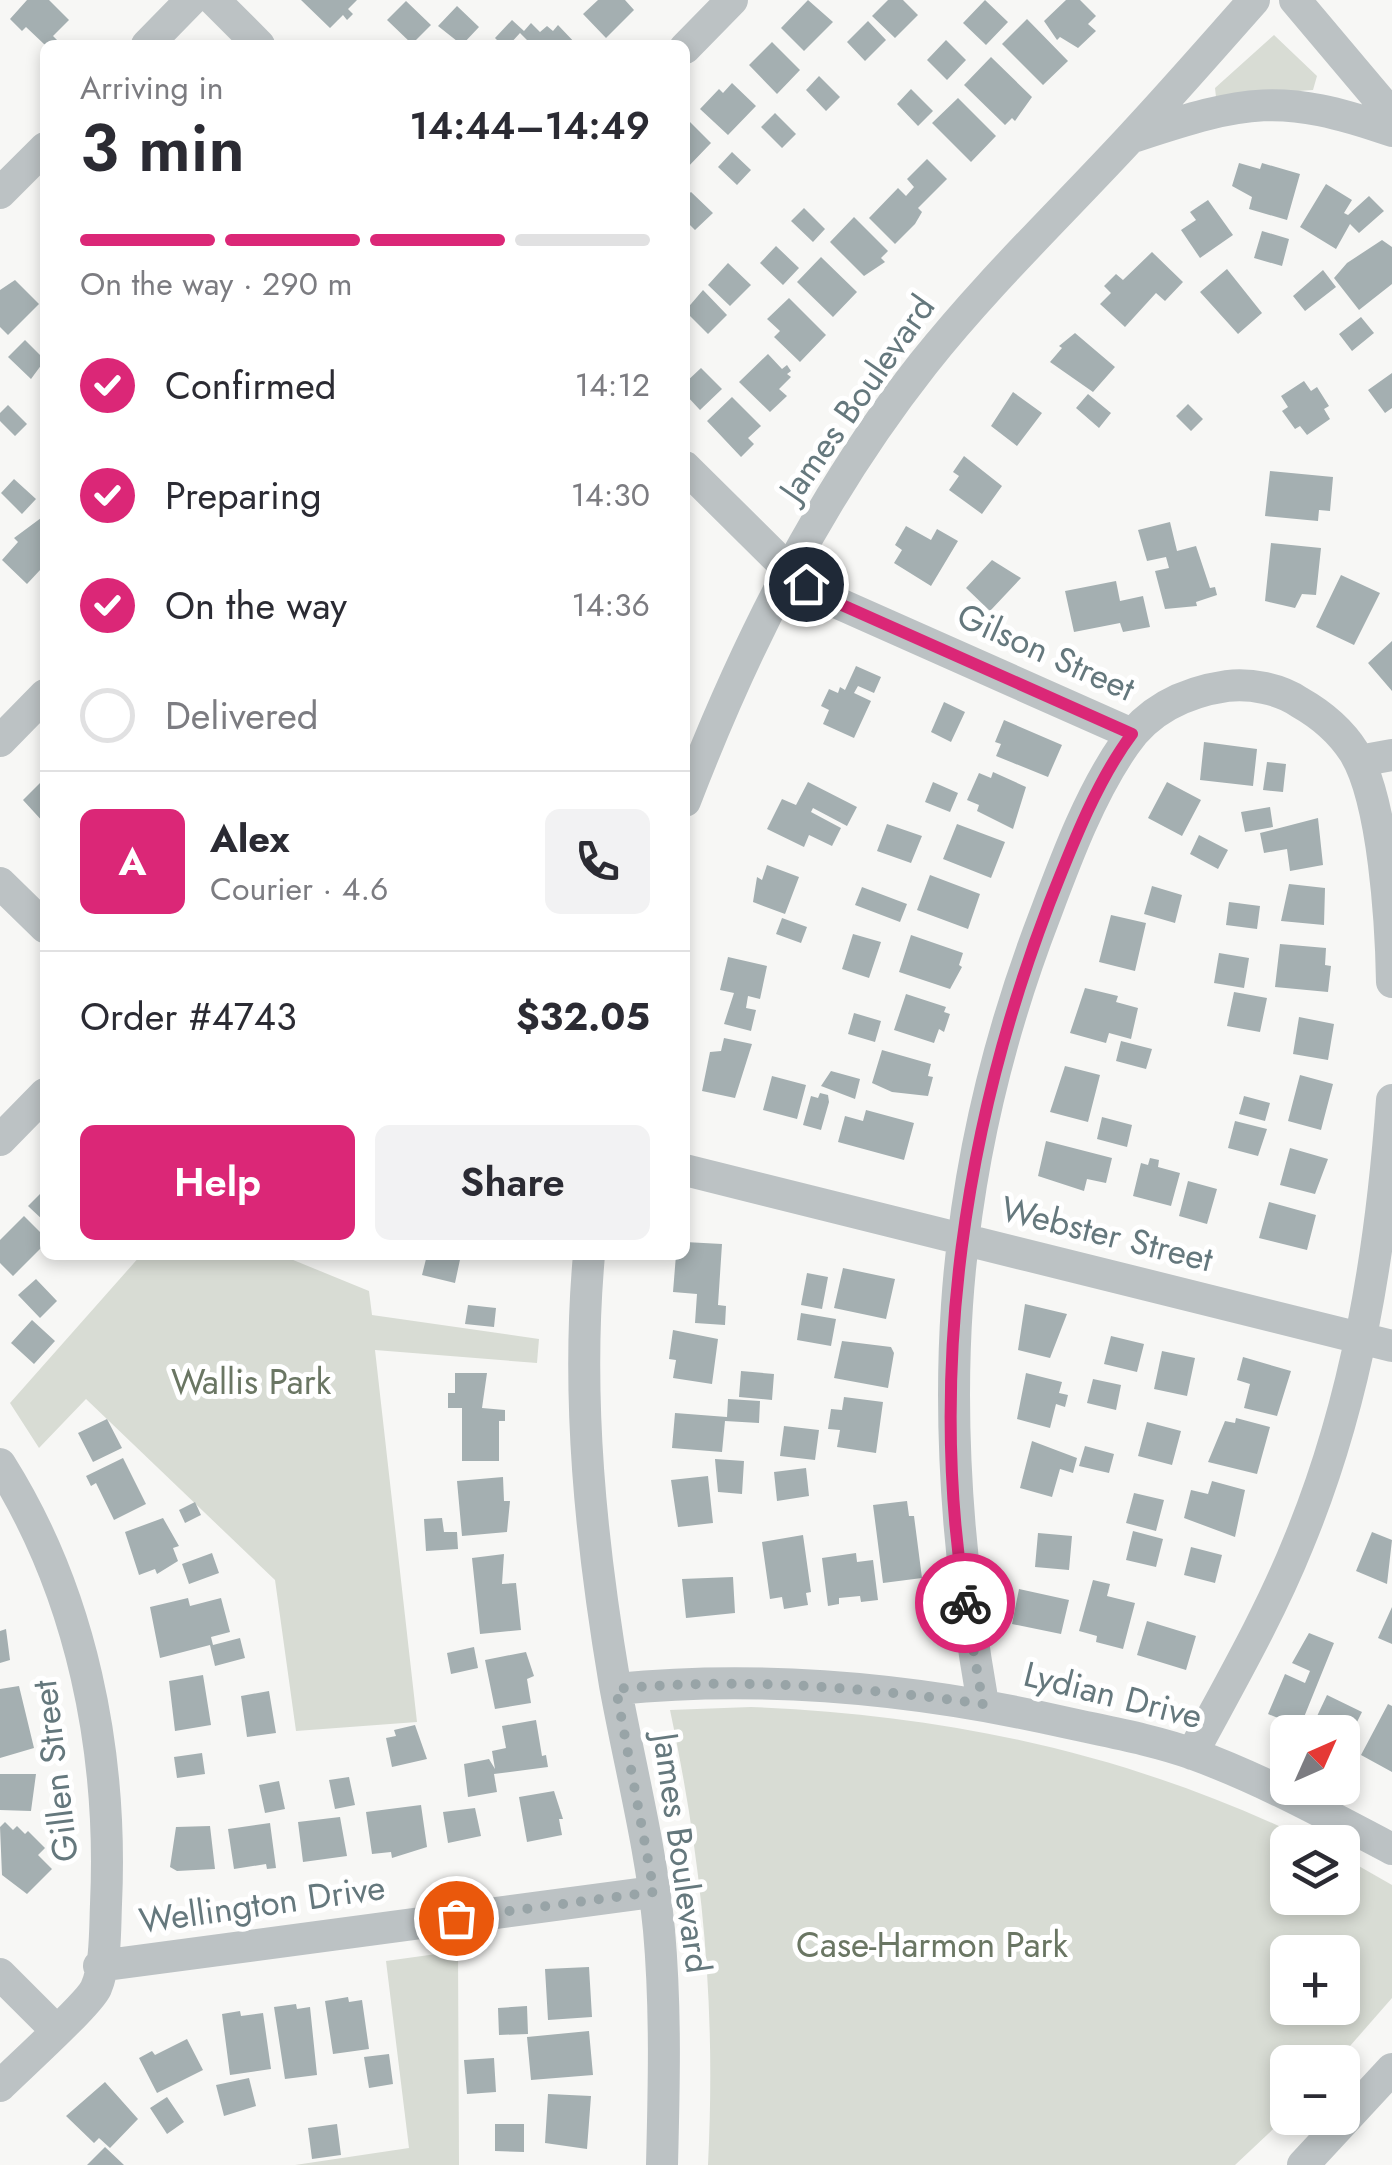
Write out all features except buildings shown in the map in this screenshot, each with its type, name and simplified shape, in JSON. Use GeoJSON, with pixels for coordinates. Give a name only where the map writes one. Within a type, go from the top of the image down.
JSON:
{"type":"FeatureCollection","features":[{"type":"Feature","properties":{"kind":"street"},"geometry":{"type":"LineString","coordinates":[[151,40],[191,0]]}},
{"type":"Feature","properties":{"kind":"street"},"geometry":{"type":"LineString","coordinates":[[214,0],[255,40]]}},
{"type":"Feature","properties":{"kind":"street"},"geometry":{"type":"LineString","coordinates":[[690,43],[732,0]]}},
{"type":"Feature","properties":{"kind":"street","name":"James Boulevard"},"geometry":{"type":"LineString","coordinates":[[690,788],[720,708],[788,570],[840,484],[922,366],[1014,255],[1132,137],[1254,0]]}},
{"type":"Feature","properties":{"kind":"street"},"geometry":{"type":"LineString","coordinates":[[1294,0],[1392,115]]}},
{"type":"Feature","properties":{"kind":"street","name":"James Boulevard"},"geometry":{"type":"LineString","coordinates":[[1132,137],[1198,116],[1268,102],[1338,112],[1392,131]]}},
{"type":"Feature","properties":{"kind":"street"},"geometry":{"type":"LineString","coordinates":[[0,194],[40,153]]}},
{"type":"Feature","properties":{"kind":"street","name":"Gilson Street"},"geometry":{"type":"LineString","coordinates":[[690,472],[788,570],[824,597],[1132,734],[1155,712],[1198,691],[1233,686],[1268,689],[1322,715],[1359,761]]}},
{"type":"Feature","properties":{"kind":"street"},"geometry":{"type":"LineString","coordinates":[[0,740],[40,700]]}},
{"type":"Feature","properties":{"kind":"street"},"geometry":{"type":"LineString","coordinates":[[983,1704],[964,1597],[953,1478],[952,1358],[962,1238],[988,1092],[1021,977],[1064,866],[1132,734]]}},
{"type":"Feature","properties":{"kind":"street"},"geometry":{"type":"LineString","coordinates":[[1392,755],[1359,761],[1379,842],[1392,982]]}},
{"type":"Feature","properties":{"kind":"street"},"geometry":{"type":"LineString","coordinates":[[0,883],[40,922]]}},
{"type":"Feature","properties":{"kind":"street"},"geometry":{"type":"LineString","coordinates":[[0,1140],[40,1099]]}},
{"type":"Feature","properties":{"kind":"street"},"geometry":{"type":"LineString","coordinates":[[1192,1754],[1298,1544],[1339,1428],[1378,1343],[1392,1100]]}},
{"type":"Feature","properties":{"kind":"street","name":"Webster Street"},"geometry":{"type":"LineString","coordinates":[[690,1171],[1378,1343]]}},
{"type":"Feature","properties":{"kind":"street","name":"James Boulevard"},"geometry":{"type":"LineString","coordinates":[[589,1260],[585,1435],[598,1578],[654,1892],[665,2055],[662,2165]]}},
{"type":"Feature","properties":{"kind":"street","name":"Gillen Street"},"geometry":{"type":"LineString","coordinates":[[0,1464],[38,1536],[64,1598],[98,1725],[108,1857],[99,1966]]}},
{"type":"Feature","properties":{"kind":"street","name":"Lydian Drive"},"geometry":{"type":"LineString","coordinates":[[616,1689],[754,1682],[864,1687],[983,1704],[1192,1754],[1294,1798],[1392,1849]]}},
{"type":"Feature","properties":{"kind":"street","name":"Wellington Drive"},"geometry":{"type":"LineString","coordinates":[[0,2086],[96,1989],[99,1966],[654,1892]]}},
{"type":"Feature","properties":{"kind":"street"},"geometry":{"type":"LineString","coordinates":[[0,1974],[56,2030]]}},
{"type":"Feature","properties":{"kind":"street"},"geometry":{"type":"LineString","coordinates":[[1303,2165],[1392,2069]]}},
{"type":"Feature","properties":{"kind":"green space"},"geometry":{"type":"Polygon","coordinates":[[[1274,35],[1317,76],[1313,90],[1216,97],[1215,88],[1274,35]]]}},
{"type":"Feature","properties":{"kind":"green space","name":"Wallis Park"},"geometry":{"type":"Polygon","coordinates":[[[137,1260],[293,1260],[369,1291],[372,1315],[539,1339],[537,1363],[375,1350],[417,1722],[296,1731],[275,1580],[86,1399],[39,1448],[10,1403],[137,1260]]]}},
{"type":"Feature","properties":{"kind":"green space","name":"Case-Harmon Park"},"geometry":{"type":"Polygon","coordinates":[[[751,1707],[825,1711],[969,1730],[1108,1763],[1177,1785],[1276,1825],[1270,1825],[1270,1915],[1360,1915],[1360,1867],[1392,1885],[1392,1998],[1351,2045],[1270,2045],[1270,2132],[1235,2165],[708,2165],[708,1992],[699,1881],[670,1710],[751,1707]]]}},
{"type":"Feature","properties":{"kind":"green space"},"geometry":{"type":"Polygon","coordinates":[[[458,1951],[459,2165],[295,2165],[409,2148],[386,1961],[458,1951]]]}},
{"type":"Feature","properties":{"kind":"way so far"},"geometry":{"type":"LineString","coordinates":[[456,1918],[654,1892],[616,1689],[754,1682],[864,1687],[983,1704],[965,1603]]}},
{"type":"Feature","properties":{"kind":"route"},"geometry":{"type":"LineString","coordinates":[[806,584],[824,597],[1132,734],[1064,866],[1021,977],[988,1092],[962,1238],[952,1358],[953,1478],[965,1603]]}}]}
